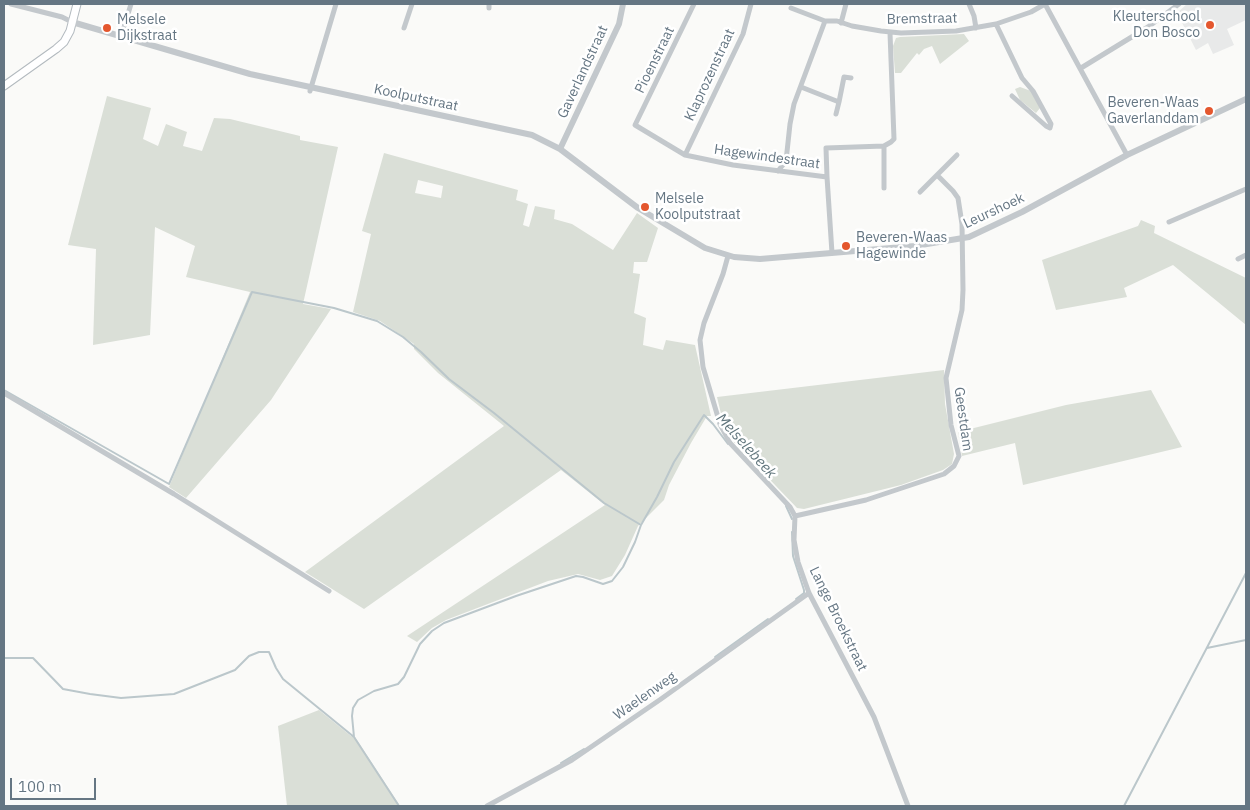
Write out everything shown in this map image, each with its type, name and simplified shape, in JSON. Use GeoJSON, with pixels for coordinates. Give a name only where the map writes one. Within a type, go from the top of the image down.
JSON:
{"type":"FeatureCollection","features":[{"type":"Feature","properties":{"kind":"main road"},"geometry":{"type":"LineString","coordinates":[[4,86],[56,49],[68,34],[77,4]]}},
{"type":"Feature","properties":{"kind":"street"},"geometry":{"type":"LineString","coordinates":[[11,4],[62,17],[72,22]]}},
{"type":"Feature","properties":{"kind":"street"},"geometry":{"type":"LineString","coordinates":[[121,37],[131,4]]}},
{"type":"Feature","properties":{"kind":"street"},"geometry":{"type":"LineString","coordinates":[[310,90],[336,4]]}},
{"type":"Feature","properties":{"kind":"street"},"geometry":{"type":"LineString","coordinates":[[404,28],[412,4]]}},
{"type":"Feature","properties":{"kind":"street","name":"Gaverlandstraat"},"geometry":{"type":"LineString","coordinates":[[560,149],[619,24],[624,4]]}},
{"type":"Feature","properties":{"kind":"street","name":"Pioenstraat"},"geometry":{"type":"LineString","coordinates":[[635,125],[694,4]]}},
{"type":"Feature","properties":{"kind":"street","name":"Klaprozenstraat"},"geometry":{"type":"LineString","coordinates":[[685,155],[743,34],[751,4]]}},
{"type":"Feature","properties":{"kind":"street"},"geometry":{"type":"LineString","coordinates":[[841,23],[846,4]]}},
{"type":"Feature","properties":{"kind":"street"},"geometry":{"type":"LineString","coordinates":[[969,4],[976,28]]}},
{"type":"Feature","properties":{"kind":"street"},"geometry":{"type":"LineString","coordinates":[[1045,4],[1127,156]]}},
{"type":"Feature","properties":{"kind":"street","name":"Bremstraat"},"geometry":{"type":"LineString","coordinates":[[791,8],[825,21],[890,33],[956,31],[976,28],[996,24],[1031,12],[1045,4]]}},
{"type":"Feature","properties":{"kind":"street"},"geometry":{"type":"LineString","coordinates":[[1081,68],[1148,28],[1178,4]]}},
{"type":"Feature","properties":{"kind":"street"},"geometry":{"type":"LineString","coordinates":[[778,171],[786,161],[790,124],[825,21]]}},
{"type":"Feature","properties":{"kind":"street","name":"Koolputstraat"},"geometry":{"type":"LineString","coordinates":[[72,22],[310,90],[532,135],[560,149],[653,218],[705,248],[728,256]]}},
{"type":"Feature","properties":{"kind":"street"},"geometry":{"type":"LineString","coordinates":[[996,24],[1022,78],[1033,91],[1051,124],[1050,128],[1012,96]]}},
{"type":"Feature","properties":{"kind":"street"},"geometry":{"type":"LineString","coordinates":[[827,177],[826,148],[884,146],[891,142],[894,135],[890,33]]}},
{"type":"Feature","properties":{"kind":"street"},"geometry":{"type":"LineString","coordinates":[[836,114],[844,77],[851,78]]}},
{"type":"Feature","properties":{"kind":"street"},"geometry":{"type":"LineString","coordinates":[[801,87],[839,102]]}},
{"type":"Feature","properties":{"kind":"street","name":"Leurshoek"},"geometry":{"type":"LineString","coordinates":[[728,256],[760,259],[915,246],[962,239],[978,234],[1127,156],[1246,99]]}},
{"type":"Feature","properties":{"kind":"street","name":"Hagewindestraat"},"geometry":{"type":"LineString","coordinates":[[635,125],[685,155],[733,165],[827,177],[832,253]]}},
{"type":"Feature","properties":{"kind":"street"},"geometry":{"type":"LineString","coordinates":[[884,146],[884,188]]}},
{"type":"Feature","properties":{"kind":"street"},"geometry":{"type":"LineString","coordinates":[[920,192],[957,155]]}},
{"type":"Feature","properties":{"kind":"street","name":"Geestdam"},"geometry":{"type":"LineString","coordinates":[[795,516],[866,500],[944,474],[954,466],[958,456],[951,425],[946,378],[962,310],[962,224],[958,198],[954,190],[937,175]]}},
{"type":"Feature","properties":{"kind":"street"},"geometry":{"type":"LineString","coordinates":[[1169,222],[1246,189]]}},
{"type":"Feature","properties":{"kind":"street"},"geometry":{"type":"LineString","coordinates":[[1238,259],[1246,255]]}},
{"type":"Feature","properties":{"kind":"street"},"geometry":{"type":"LineString","coordinates":[[728,256],[700,340],[703,367],[724,434],[737,451],[790,507],[795,516]]}},
{"type":"Feature","properties":{"kind":"street"},"geometry":{"type":"LineString","coordinates":[[4,394],[166,489],[329,591]]}},
{"type":"Feature","properties":{"kind":"street","name":"Lange Broekstraat"},"geometry":{"type":"LineString","coordinates":[[795,516],[794,540],[798,562],[809,593],[874,717],[908,806]]}},
{"type":"Feature","properties":{"kind":"street","name":"Waelenweg"},"geometry":{"type":"LineString","coordinates":[[487,806],[572,760],[661,700],[809,593]]}},
{"type":"Feature","properties":{"kind":"shaded area","name":"Kleuterschool Don Bosco"},"geometry":{"type":"Polygon","coordinates":[[[1187,4],[1246,4],[1246,20],[1227,29],[1234,45],[1213,54],[1208,43],[1196,50],[1177,13],[1187,4]]]}},
{"type":"Feature","properties":{"kind":"shaded area"},"geometry":{"type":"Polygon","coordinates":[[[964,34],[969,41],[940,64],[932,46],[924,49],[919,55],[917,53],[901,73],[895,73],[893,46],[896,38],[964,34]]]}},
{"type":"Feature","properties":{"kind":"shaded area"},"geometry":{"type":"Polygon","coordinates":[[[1020,87],[1031,91],[1040,108],[1036,113],[1020,100],[1015,89],[1020,87]]]}},
{"type":"Feature","properties":{"kind":"shaded area"},"geometry":{"type":"Polygon","coordinates":[[[107,96],[151,108],[143,139],[158,146],[166,124],[187,132],[183,146],[202,151],[214,118],[230,119],[300,136],[300,140],[338,147],[303,304],[331,309],[271,400],[186,498],[169,487],[250,292],[186,277],[195,246],[155,227],[150,335],[93,345],[96,249],[68,245],[107,96]]]}},
{"type":"Feature","properties":{"kind":"shaded area"},"geometry":{"type":"Polygon","coordinates":[[[384,153],[518,190],[516,200],[528,204],[523,225],[529,227],[535,206],[555,210],[554,219],[572,224],[613,250],[637,213],[658,228],[647,262],[634,262],[633,273],[640,274],[634,313],[646,318],[643,345],[663,350],[666,340],[695,345],[711,416],[707,416],[691,443],[669,485],[664,500],[638,526],[625,555],[612,576],[600,580],[578,574],[548,581],[446,620],[432,628],[417,642],[407,636],[605,505],[561,470],[364,609],[305,572],[504,426],[438,373],[414,349],[414,344],[380,321],[353,312],[371,234],[362,231],[384,153]],[[418,180],[415,193],[441,198],[443,186],[418,180]]]}},
{"type":"Feature","properties":{"kind":"shaded area"},"geometry":{"type":"Polygon","coordinates":[[[1141,220],[1155,226],[1154,233],[1246,278],[1246,325],[1173,265],[1124,288],[1127,297],[1056,310],[1042,260],[1138,226],[1141,220]]]}},
{"type":"Feature","properties":{"kind":"shaded area"},"geometry":{"type":"Polygon","coordinates":[[[944,370],[945,404],[954,454],[952,464],[943,470],[901,485],[804,509],[797,508],[733,441],[723,422],[717,397],[944,370]]]}},
{"type":"Feature","properties":{"kind":"shaded area"},"geometry":{"type":"Polygon","coordinates":[[[1151,390],[1182,447],[1023,485],[1015,443],[962,456],[958,432],[1066,405],[1151,390]]]}},
{"type":"Feature","properties":{"kind":"shaded area"},"geometry":{"type":"Polygon","coordinates":[[[319,710],[351,736],[355,737],[400,806],[287,806],[278,726],[319,710]]]}},
{"type":"Feature","properties":{"kind":"waterway"},"geometry":{"type":"LineString","coordinates":[[4,390],[169,484],[252,292],[334,308],[377,321],[403,337],[449,379],[494,413],[604,503],[641,525]]}},
{"type":"Feature","properties":{"kind":"waterway","name":"Melselebeek"},"geometry":{"type":"LineString","coordinates":[[354,737],[352,716],[353,708],[358,700],[374,691],[398,684],[404,677],[420,644],[432,631],[444,623],[576,576],[603,584],[612,581],[623,567],[641,525],[674,462],[704,415],[728,444]]}},
{"type":"Feature","properties":{"kind":"waterway","name":"Melselebeek"},"geometry":{"type":"LineString","coordinates":[[786,506],[792,519]]}},
{"type":"Feature","properties":{"kind":"waterway","name":"Melselebeek"},"geometry":{"type":"LineString","coordinates":[[792,532],[793,556],[804,590],[804,593],[796,599]]}},
{"type":"Feature","properties":{"kind":"waterway"},"geometry":{"type":"LineString","coordinates":[[1124,806],[1246,573]]}},
{"type":"Feature","properties":{"kind":"waterway","name":"Melselebeek"},"geometry":{"type":"LineString","coordinates":[[715,657],[768,619]]}},
{"type":"Feature","properties":{"kind":"waterway"},"geometry":{"type":"LineString","coordinates":[[1207,648],[1246,640]]}},
{"type":"Feature","properties":{"kind":"waterway","name":"Melselebeek"},"geometry":{"type":"LineString","coordinates":[[4,658],[33,658],[63,689],[121,698],[174,694],[235,670],[249,656],[259,652],[269,652],[283,679],[354,737],[399,806]]}},
{"type":"Feature","properties":{"kind":"waterway","name":"Melselebeek"},"geometry":{"type":"LineString","coordinates":[[561,763],[584,749]]}},
{"type":"Feature","properties":{"kind":"place","name":"Kleuterschool Don Bosco"},"geometry":{"type":"Point","coordinates":[1210,25]}},
{"type":"Feature","properties":{"kind":"place","name":"Melsele Dijkstraat"},"geometry":{"type":"Point","coordinates":[107,28]}},
{"type":"Feature","properties":{"kind":"place","name":"Beveren-Waas Gaverlanddam"},"geometry":{"type":"Point","coordinates":[1209,111]}},
{"type":"Feature","properties":{"kind":"place","name":"Melsele Koolputstraat"},"geometry":{"type":"Point","coordinates":[645,207]}},
{"type":"Feature","properties":{"kind":"place","name":"Beveren-Waas Hagewinde"},"geometry":{"type":"Point","coordinates":[846,246]}}]}
